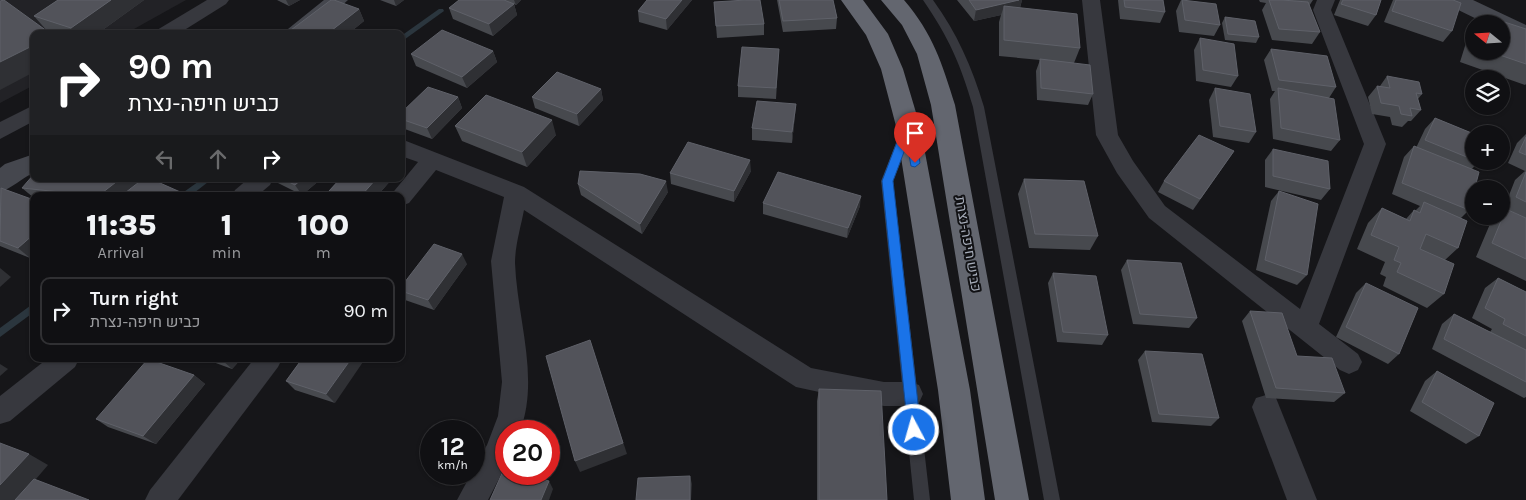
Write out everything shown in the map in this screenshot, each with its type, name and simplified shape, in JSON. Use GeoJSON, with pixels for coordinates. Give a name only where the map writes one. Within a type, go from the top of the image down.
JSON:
{"type":"FeatureCollection","features":[{"type":"Feature","properties":{"kind":"highway"},"geometry":{"type":"LineString","coordinates":[[852,0],[877,34],[892,69],[908,126],[954,390],[968,500]]}},
{"type":"Feature","properties":{"kind":"highway","name":"כביש חיפה-נצרת"},"geometry":{"type":"LineString","coordinates":[[892,0],[911,22],[928,54],[943,105],[1012,500]]}},
{"type":"Feature","properties":{"kind":"street"},"geometry":{"type":"LineString","coordinates":[[171,30],[220,0]]}},
{"type":"Feature","properties":{"kind":"street"},"geometry":{"type":"LineString","coordinates":[[301,30],[337,0]]}},
{"type":"Feature","properties":{"kind":"street"},"geometry":{"type":"LineString","coordinates":[[1091,0],[1107,135],[1125,167],[1158,212],[1350,362]]}},
{"type":"Feature","properties":{"kind":"street"},"geometry":{"type":"LineString","coordinates":[[1306,326],[1375,144],[1336,39],[1322,10],[1326,0]]}},
{"type":"Feature","properties":{"kind":"street"},"geometry":{"type":"LineString","coordinates":[[1456,0],[1526,34]]}},
{"type":"Feature","properties":{"kind":"street"},"geometry":{"type":"LineString","coordinates":[[0,131],[30,114]]}},
{"type":"Feature","properties":{"kind":"street"},"geometry":{"type":"LineString","coordinates":[[405,149],[516,193],[805,379],[884,394],[910,394]]}},
{"type":"Feature","properties":{"kind":"street"},"geometry":{"type":"LineString","coordinates":[[405,192],[433,160]]}},
{"type":"Feature","properties":{"kind":"street"},"geometry":{"type":"LineString","coordinates":[[0,182],[14,171],[30,165]]}},
{"type":"Feature","properties":{"kind":"street"},"geometry":{"type":"LineString","coordinates":[[247,192],[259,182]]}},
{"type":"Feature","properties":{"kind":"street"},"geometry":{"type":"LineString","coordinates":[[472,500],[498,452],[512,416],[515,382],[502,261],[516,193]]}},
{"type":"Feature","properties":{"kind":"street"},"geometry":{"type":"LineString","coordinates":[[0,412],[62,362]]}},
{"type":"Feature","properties":{"kind":"street"},"geometry":{"type":"LineString","coordinates":[[160,500],[267,362]]}},
{"type":"Feature","properties":{"kind":"street"},"geometry":{"type":"LineString","coordinates":[[1266,407],[1302,500]]}},
{"type":"Feature","properties":{"kind":"lane"},"geometry":{"type":"LineString","coordinates":[[928,0],[960,51],[977,105],[1012,276],[1052,500]]}},
{"type":"Feature","properties":{"kind":"lane"},"geometry":{"type":"LineString","coordinates":[[908,126],[887,181],[922,500]]}},
{"type":"Feature","properties":{"kind":"shaded area"},"geometry":{"type":"Polygon","coordinates":[[[0,0],[186,0],[132,30],[30,30],[30,87],[0,103],[0,0]]]}},
{"type":"Feature","properties":{"kind":"building"},"geometry":{"type":"Polygon","coordinates":[[[4,0],[45,30],[30,30],[30,47],[0,62],[0,1],[4,0]]]}},
{"type":"Feature","properties":{"kind":"building"},"geometry":{"type":"Polygon","coordinates":[[[58,0],[111,0],[71,28],[34,16],[58,0]]]}},
{"type":"Feature","properties":{"kind":"building"},"geometry":{"type":"Polygon","coordinates":[[[331,0],[359,9],[332,30],[291,30],[331,0]]]}},
{"type":"Feature","properties":{"kind":"building"},"geometry":{"type":"Polygon","coordinates":[[[459,0],[504,0],[514,4],[489,24],[449,8],[459,0]]]}},
{"type":"Feature","properties":{"kind":"building"},"geometry":{"type":"Polygon","coordinates":[[[647,0],[682,0],[666,19],[638,11],[647,0]]]}},
{"type":"Feature","properties":{"kind":"building"},"geometry":{"type":"Polygon","coordinates":[[[760,0],[764,24],[716,26],[714,2],[760,0]]]}},
{"type":"Feature","properties":{"kind":"building"},"geometry":{"type":"Polygon","coordinates":[[[779,0],[833,0],[837,18],[783,21],[779,0]]]}},
{"type":"Feature","properties":{"kind":"building"},"geometry":{"type":"Polygon","coordinates":[[[969,0],[1019,0],[976,10],[969,0]]]}},
{"type":"Feature","properties":{"kind":"building"},"geometry":{"type":"Polygon","coordinates":[[[1124,0],[1163,0],[1165,12],[1125,7],[1124,0]]]}},
{"type":"Feature","properties":{"kind":"building"},"geometry":{"type":"Polygon","coordinates":[[[1182,0],[1216,4],[1220,25],[1185,20],[1182,0]]]}},
{"type":"Feature","properties":{"kind":"building"},"geometry":{"type":"Polygon","coordinates":[[[1269,0],[1308,2],[1320,32],[1279,29],[1269,0]]]}},
{"type":"Feature","properties":{"kind":"building"},"geometry":{"type":"Polygon","coordinates":[[[1343,0],[1381,0],[1376,15],[1341,4],[1343,0]]]}},
{"type":"Feature","properties":{"kind":"building"},"geometry":{"type":"Polygon","coordinates":[[[1396,0],[1453,0],[1461,3],[1452,31],[1392,11],[1396,0]]]}},
{"type":"Feature","properties":{"kind":"building"},"geometry":{"type":"Polygon","coordinates":[[[1004,6],[1077,14],[1080,48],[1004,40],[1004,6]]]}},
{"type":"Feature","properties":{"kind":"building"},"geometry":{"type":"Polygon","coordinates":[[[1225,17],[1255,21],[1259,37],[1228,34],[1225,17]]]}},
{"type":"Feature","properties":{"kind":"building"},"geometry":{"type":"Polygon","coordinates":[[[1510,24],[1526,29],[1526,64],[1510,59],[1510,24]]]}},
{"type":"Feature","properties":{"kind":"building"},"geometry":{"type":"Polygon","coordinates":[[[442,30],[493,51],[462,77],[411,54],[442,30]]]}},
{"type":"Feature","properties":{"kind":"building"},"geometry":{"type":"Polygon","coordinates":[[[1200,38],[1234,44],[1238,76],[1203,70],[1200,38]]]}},
{"type":"Feature","properties":{"kind":"building"},"geometry":{"type":"Polygon","coordinates":[[[742,47],[779,49],[776,88],[738,86],[742,47]]]}},
{"type":"Feature","properties":{"kind":"building"},"geometry":{"type":"Polygon","coordinates":[[[1271,49],[1327,56],[1336,87],[1279,80],[1271,49]]]}},
{"type":"Feature","properties":{"kind":"building"},"geometry":{"type":"Polygon","coordinates":[[[1040,59],[1090,65],[1093,94],[1041,88],[1040,59]]]}},
{"type":"Feature","properties":{"kind":"building"},"geometry":{"type":"Polygon","coordinates":[[[557,72],[601,89],[577,114],[532,97],[557,72]]]}},
{"type":"Feature","properties":{"kind":"building"},"geometry":{"type":"Polygon","coordinates":[[[1387,76],[1419,82],[1422,94],[1416,93],[1421,110],[1410,108],[1412,116],[1401,114],[1399,106],[1381,103],[1377,86],[1390,88],[1387,76]]]}},
{"type":"Feature","properties":{"kind":"building"},"geometry":{"type":"Polygon","coordinates":[[[428,87],[458,97],[427,128],[405,120],[405,109],[428,87]]]}},
{"type":"Feature","properties":{"kind":"building"},"geometry":{"type":"Polygon","coordinates":[[[1215,88],[1250,94],[1256,132],[1220,126],[1215,88]]]}},
{"type":"Feature","properties":{"kind":"building"},"geometry":{"type":"Polygon","coordinates":[[[1278,88],[1334,99],[1340,140],[1281,128],[1278,88]]]}},
{"type":"Feature","properties":{"kind":"building"},"geometry":{"type":"Polygon","coordinates":[[[486,95],[552,120],[522,152],[455,126],[486,95]]]}},
{"type":"Feature","properties":{"kind":"building"},"geometry":{"type":"Polygon","coordinates":[[[757,101],[796,104],[792,132],[752,128],[757,101]]]}},
{"type":"Feature","properties":{"kind":"building"},"geometry":{"type":"Polygon","coordinates":[[[1435,118],[1465,130],[1465,156],[1425,140],[1435,118]]]}},
{"type":"Feature","properties":{"kind":"building"},"geometry":{"type":"Polygon","coordinates":[[[1199,135],[1234,151],[1200,199],[1164,181],[1199,135]]]}},
{"type":"Feature","properties":{"kind":"building"},"geometry":{"type":"Polygon","coordinates":[[[1526,137],[1526,155],[1519,152],[1526,137]]]}},
{"type":"Feature","properties":{"kind":"building"},"geometry":{"type":"Polygon","coordinates":[[[688,142],[750,160],[734,191],[670,173],[688,142]]]}},
{"type":"Feature","properties":{"kind":"building"},"geometry":{"type":"Polygon","coordinates":[[[1414,146],[1465,166],[1465,170],[1479,172],[1477,180],[1465,180],[1465,208],[1402,183],[1414,146]]]}},
{"type":"Feature","properties":{"kind":"building"},"geometry":{"type":"Polygon","coordinates":[[[1273,149],[1328,161],[1330,189],[1273,176],[1273,149]]]}},
{"type":"Feature","properties":{"kind":"building"},"geometry":{"type":"Polygon","coordinates":[[[580,171],[640,174],[666,181],[640,224],[578,184],[580,171]]]}},
{"type":"Feature","properties":{"kind":"building"},"geometry":{"type":"Polygon","coordinates":[[[778,172],[861,196],[848,228],[763,203],[778,172]]]}},
{"type":"Feature","properties":{"kind":"building"},"geometry":{"type":"Polygon","coordinates":[[[1526,172],[1526,202],[1516,197],[1526,172]]]}},
{"type":"Feature","properties":{"kind":"building"},"geometry":{"type":"Polygon","coordinates":[[[30,179],[30,182],[116,182],[103,192],[60,192],[22,188],[30,179]]]}},
{"type":"Feature","properties":{"kind":"building"},"geometry":{"type":"Polygon","coordinates":[[[1024,179],[1084,181],[1098,236],[1035,234],[1024,179]]]}},
{"type":"Feature","properties":{"kind":"building"},"geometry":{"type":"Polygon","coordinates":[[[139,182],[158,182],[180,192],[126,192],[139,182]]]}},
{"type":"Feature","properties":{"kind":"building"},"geometry":{"type":"Polygon","coordinates":[[[337,182],[373,182],[365,192],[329,191],[337,182]]]}},
{"type":"Feature","properties":{"kind":"building"},"geometry":{"type":"Polygon","coordinates":[[[1,188],[30,199],[30,238],[18,248],[0,241],[1,188]]]}},
{"type":"Feature","properties":{"kind":"building"},"geometry":{"type":"Polygon","coordinates":[[[1279,191],[1318,204],[1307,275],[1265,260],[1279,191]]]}},
{"type":"Feature","properties":{"kind":"building"},"geometry":{"type":"Polygon","coordinates":[[[1424,202],[1465,220],[1466,225],[1458,248],[1426,234],[1420,249],[1454,264],[1444,294],[1397,272],[1401,263],[1394,260],[1399,247],[1371,235],[1382,208],[1410,221],[1414,210],[1420,213],[1424,202]]]}},
{"type":"Feature","properties":{"kind":"building"},"geometry":{"type":"Polygon","coordinates":[[[1510,211],[1526,218],[1526,259],[1492,243],[1499,225],[1510,225],[1510,211]]]}},
{"type":"Feature","properties":{"kind":"building"},"geometry":{"type":"Polygon","coordinates":[[[434,244],[462,254],[428,300],[405,292],[405,282],[434,244]]]}},
{"type":"Feature","properties":{"kind":"building"},"geometry":{"type":"Polygon","coordinates":[[[1127,260],[1181,263],[1197,318],[1140,314],[1127,260]]]}},
{"type":"Feature","properties":{"kind":"building"},"geometry":{"type":"Polygon","coordinates":[[[1053,273],[1096,276],[1108,335],[1063,332],[1053,273]]]}},
{"type":"Feature","properties":{"kind":"building"},"geometry":{"type":"Polygon","coordinates":[[[1498,278],[1526,292],[1526,336],[1503,324],[1505,319],[1485,308],[1498,278]]]}},
{"type":"Feature","properties":{"kind":"building"},"geometry":{"type":"Polygon","coordinates":[[[1366,283],[1418,308],[1399,354],[1346,327],[1366,283]]]}},
{"type":"Feature","properties":{"kind":"building"},"geometry":{"type":"Polygon","coordinates":[[[1250,311],[1282,313],[1297,356],[1332,358],[1345,393],[1276,388],[1250,311]]]}},
{"type":"Feature","properties":{"kind":"building"},"geometry":{"type":"Polygon","coordinates":[[[1454,314],[1526,350],[1526,382],[1444,339],[1454,314]]]}},
{"type":"Feature","properties":{"kind":"building"},"geometry":{"type":"Polygon","coordinates":[[[590,340],[623,443],[575,461],[546,356],[590,340]]]}},
{"type":"Feature","properties":{"kind":"building"},"geometry":{"type":"Polygon","coordinates":[[[1145,351],[1202,354],[1219,418],[1159,414],[1145,351]]]}},
{"type":"Feature","properties":{"kind":"building"},"geometry":{"type":"Polygon","coordinates":[[[145,362],[157,362],[194,375],[143,436],[96,419],[145,362]]]}},
{"type":"Feature","properties":{"kind":"building"},"geometry":{"type":"Polygon","coordinates":[[[300,362],[349,362],[326,394],[286,381],[300,362]]]}},
{"type":"Feature","properties":{"kind":"building"},"geometry":{"type":"Polygon","coordinates":[[[1437,371],[1494,403],[1479,436],[1422,402],[1437,371]]]}},
{"type":"Feature","properties":{"kind":"building"},"geometry":{"type":"Polygon","coordinates":[[[819,389],[881,391],[887,500],[819,500],[819,389]]]}},
{"type":"Feature","properties":{"kind":"building"},"geometry":{"type":"Polygon","coordinates":[[[0,443],[29,454],[0,485],[0,443]]]}},
{"type":"Feature","properties":{"kind":"building"},"geometry":{"type":"Polygon","coordinates":[[[690,476],[690,500],[636,500],[638,478],[690,476]]]}},
{"type":"Feature","properties":{"kind":"building"},"geometry":{"type":"Polygon","coordinates":[[[34,479],[89,500],[15,500],[34,479]]]}},
{"type":"Feature","properties":{"kind":"building"},"geometry":{"type":"Polygon","coordinates":[[[497,485],[547,485],[541,500],[490,500],[497,485]]]}},
{"type":"Feature","properties":{"kind":"waterway"},"geometry":{"type":"LineString","coordinates":[[405,37],[441,11]]}},
{"type":"Feature","properties":{"kind":"waterway"},"geometry":{"type":"LineString","coordinates":[[190,192],[204,182]]}},
{"type":"Feature","properties":{"kind":"waterway"},"geometry":{"type":"LineString","coordinates":[[0,333],[30,310]]}},
{"type":"Feature","properties":{"kind":"route"},"geometry":{"type":"LineString","coordinates":[[914,430],[887,181],[908,126],[915,163]]}}]}
